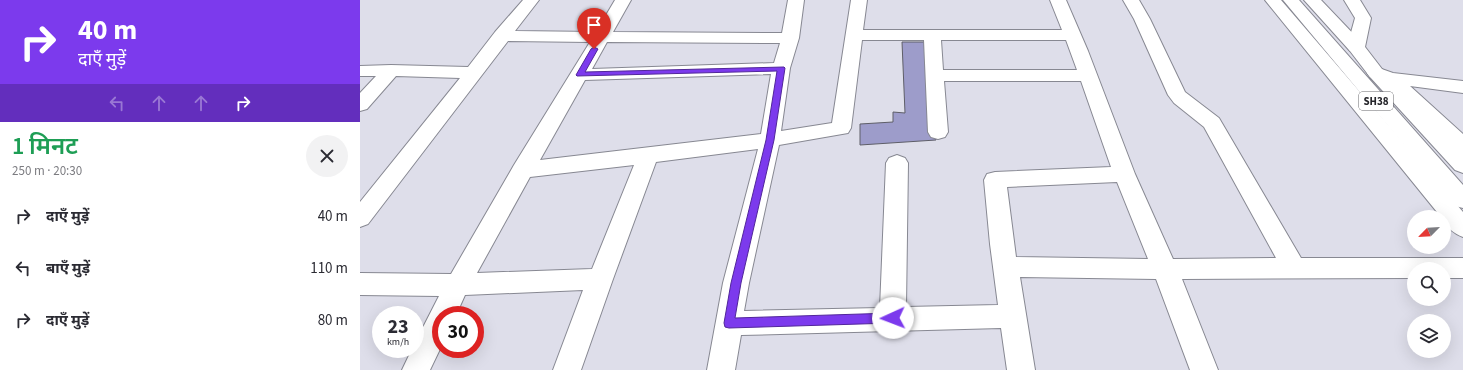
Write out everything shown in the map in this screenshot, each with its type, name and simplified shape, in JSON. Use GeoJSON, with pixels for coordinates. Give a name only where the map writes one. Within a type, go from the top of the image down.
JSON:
{"type":"FeatureCollection","features":[{"type":"Feature","properties":{"kind":"street"},"geometry":{"type":"LineString","coordinates":[[360,218],[472,73],[531,0]]}},
{"type":"Feature","properties":{"kind":"street"},"geometry":{"type":"LineString","coordinates":[[447,306],[457,285],[522,170],[580,75],[623,0]]}},
{"type":"Feature","properties":{"kind":"street"},"geometry":{"type":"LineString","coordinates":[[721,370],[736,283],[770,140],[781,68],[790,38],[796,0]]}},
{"type":"Feature","properties":{"kind":"street"},"geometry":{"type":"LineString","coordinates":[[522,170],[648,156],[770,140],[841,128],[859,0]]}},
{"type":"Feature","properties":{"kind":"street"},"geometry":{"type":"LineString","coordinates":[[1058,0],[1088,75],[1124,174],[1165,269],[1204,370]]}},
{"type":"Feature","properties":{"kind":"street"},"geometry":{"type":"LineString","coordinates":[[1131,0],[1142,19],[1177,95],[1183,101],[1205,115],[1212,123],[1293,267]]}},
{"type":"Feature","properties":{"kind":"street"},"geometry":{"type":"LineString","coordinates":[[1273,0],[1463,228]]}},
{"type":"Feature","properties":{"kind":"street","name":"SH38"},"geometry":{"type":"LineString","coordinates":[[1291,0],[1463,200]]}},
{"type":"Feature","properties":{"kind":"street","name":"SH38"},"geometry":{"type":"LineString","coordinates":[[1312,0],[1383,75],[1463,165]]}},
{"type":"Feature","properties":{"kind":"street"},"geometry":{"type":"LineString","coordinates":[[1352,0],[1363,18],[1356,47]]}},
{"type":"Feature","properties":{"kind":"street"},"geometry":{"type":"LineString","coordinates":[[853,35],[1072,35]]}},
{"type":"Feature","properties":{"kind":"street"},"geometry":{"type":"LineString","coordinates":[[932,35],[938,132]]}},
{"type":"Feature","properties":{"kind":"street"},"geometry":{"type":"LineString","coordinates":[[502,36],[790,38]]}},
{"type":"Feature","properties":{"kind":"street"},"geometry":{"type":"LineString","coordinates":[[580,75],[781,68]]}},
{"type":"Feature","properties":{"kind":"street"},"geometry":{"type":"LineString","coordinates":[[360,71],[391,70],[472,73]]}},
{"type":"Feature","properties":{"kind":"street"},"geometry":{"type":"LineString","coordinates":[[360,105],[391,70]]}},
{"type":"Feature","properties":{"kind":"street"},"geometry":{"type":"LineString","coordinates":[[934,76],[1088,75]]}},
{"type":"Feature","properties":{"kind":"street"},"geometry":{"type":"LineString","coordinates":[[1383,75],[1463,87]]}},
{"type":"Feature","properties":{"kind":"street"},"geometry":{"type":"LineString","coordinates":[[1383,75],[1463,146]]}},
{"type":"Feature","properties":{"kind":"street"},"geometry":{"type":"LineString","coordinates":[[566,370],[648,156]]}},
{"type":"Feature","properties":{"kind":"street"},"geometry":{"type":"LineString","coordinates":[[893,318],[897,163]]}},
{"type":"Feature","properties":{"kind":"street"},"geometry":{"type":"LineString","coordinates":[[1021,370],[1005,267],[995,180],[1124,174]]}},
{"type":"Feature","properties":{"kind":"street"},"geometry":{"type":"LineString","coordinates":[[1005,267],[1165,269],[1293,267],[1463,268]]}},
{"type":"Feature","properties":{"kind":"street"},"geometry":{"type":"LineString","coordinates":[[360,284],[457,285],[600,279]]}},
{"type":"Feature","properties":{"kind":"street"},"geometry":{"type":"LineString","coordinates":[[729,323],[1012,316]]}},
{"type":"Feature","properties":{"kind":"street"},"geometry":{"type":"LineString","coordinates":[[416,370],[432,337]]}},
{"type":"Feature","properties":{"kind":"building"},"geometry":{"type":"Polygon","coordinates":[[[902,42],[927,42],[936,140],[860,145],[860,124],[893,122],[893,112],[905,113],[902,42]]]}},
{"type":"Feature","properties":{"kind":"route"},"geometry":{"type":"LineString","coordinates":[[594,49],[580,75],[781,68],[770,140],[736,283],[729,323],[893,318]]}}]}
